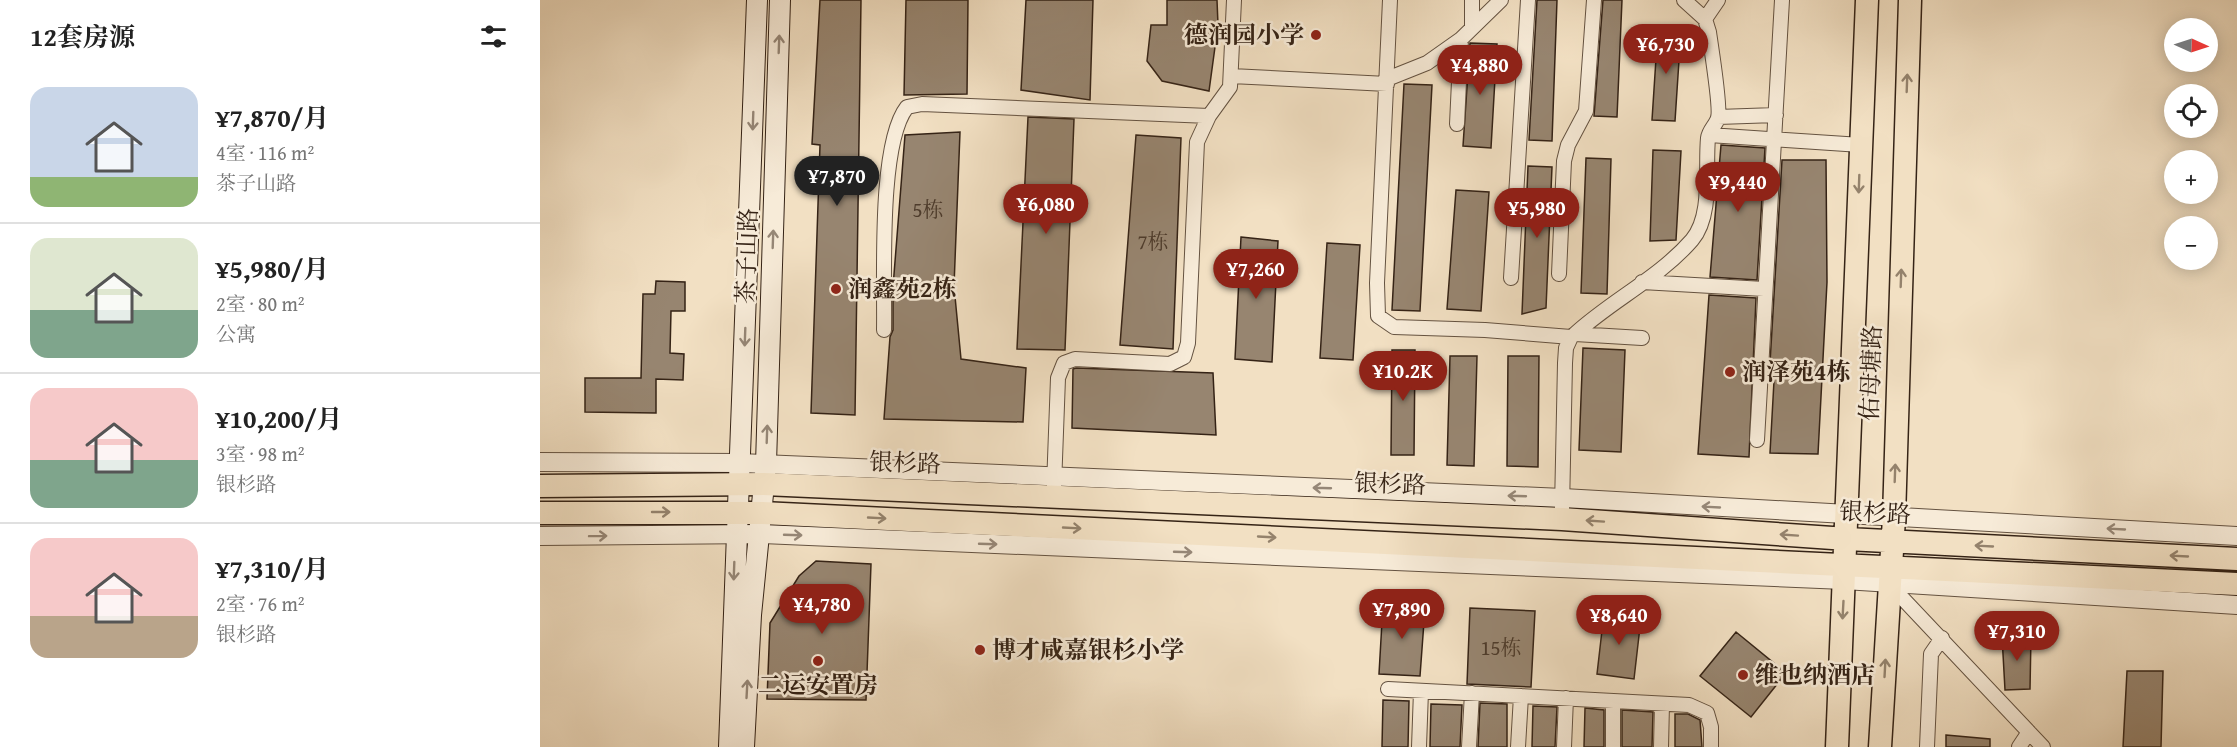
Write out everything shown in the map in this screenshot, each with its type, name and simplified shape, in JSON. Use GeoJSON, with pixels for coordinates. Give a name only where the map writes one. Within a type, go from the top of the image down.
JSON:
{"type":"FeatureCollection","features":[{"type":"Feature","properties":{"kind":"main road","name":"茶子山路"},"geometry":{"type":"LineString","coordinates":[[729,747],[757,0]]}},
{"type":"Feature","properties":{"kind":"main road","name":"茶子山路"},"geometry":{"type":"LineString","coordinates":[[744,747],[752,615],[765,474],[780,0]]}},
{"type":"Feature","properties":{"kind":"main road","name":"佑母塘路"},"geometry":{"type":"LineString","coordinates":[[1837,747],[1867,0]]}},
{"type":"Feature","properties":{"kind":"main road","name":"佑母塘路"},"geometry":{"type":"LineString","coordinates":[[1880,747],[1894,518],[1910,0]]}},
{"type":"Feature","properties":{"kind":"main road","name":"银杉路"},"geometry":{"type":"LineString","coordinates":[[540,486],[765,474],[1562,508],[1847,539],[2237,559]]}},
{"type":"Feature","properties":{"kind":"main road"},"geometry":{"type":"LineString","coordinates":[[540,513],[1845,572],[1890,578],[2237,584]]}},
{"type":"Feature","properties":{"kind":"street"},"geometry":{"type":"LineString","coordinates":[[1054,487],[1058,378],[1064,363],[1076,359],[1170,364],[1184,357],[1188,343],[1196,148],[1209,116],[1230,87],[1234,0]]}},
{"type":"Feature","properties":{"kind":"street"},"geometry":{"type":"LineString","coordinates":[[1390,0],[1377,283],[1378,316],[1394,327],[1642,338]]}},
{"type":"Feature","properties":{"kind":"street"},"geometry":{"type":"LineString","coordinates":[[1472,28],[1473,0]]}},
{"type":"Feature","properties":{"kind":"street"},"geometry":{"type":"LineString","coordinates":[[1232,76],[1387,82],[1426,63],[1461,39],[1501,0]]}},
{"type":"Feature","properties":{"kind":"street"},"geometry":{"type":"LineString","coordinates":[[1511,279],[1528,0]]}},
{"type":"Feature","properties":{"kind":"street"},"geometry":{"type":"LineString","coordinates":[[1559,274],[1564,161],[1568,145],[1586,111],[1594,0]]}},
{"type":"Feature","properties":{"kind":"street"},"geometry":{"type":"LineString","coordinates":[[1562,508],[1566,348],[1573,335],[1597,314],[1666,266],[1694,238],[1700,225],[1705,196],[1708,135],[1718,117],[1705,19],[1684,0]]}},
{"type":"Feature","properties":{"kind":"street"},"geometry":{"type":"LineString","coordinates":[[1705,19],[1718,0]]}},
{"type":"Feature","properties":{"kind":"street"},"geometry":{"type":"LineString","coordinates":[[1757,440],[1782,0]]}},
{"type":"Feature","properties":{"kind":"street"},"geometry":{"type":"LineString","coordinates":[[1457,124],[1461,39]]}},
{"type":"Feature","properties":{"kind":"street"},"geometry":{"type":"LineString","coordinates":[[884,330],[889,155],[896,125],[907,107],[922,104],[1209,116]]}},
{"type":"Feature","properties":{"kind":"street"},"geometry":{"type":"LineString","coordinates":[[1718,117],[1776,115]]}},
{"type":"Feature","properties":{"kind":"street"},"geometry":{"type":"LineString","coordinates":[[1708,135],[1775,138],[1861,146]]}},
{"type":"Feature","properties":{"kind":"street"},"geometry":{"type":"LineString","coordinates":[[1642,282],[1764,290]]}},
{"type":"Feature","properties":{"kind":"street","name":"银杉路"},"geometry":{"type":"LineString","coordinates":[[540,462],[740,474]]}},
{"type":"Feature","properties":{"kind":"street","name":"银杉路"},"geometry":{"type":"LineString","coordinates":[[1562,508],[1848,515],[2237,536]]}},
{"type":"Feature","properties":{"kind":"street"},"geometry":{"type":"LineString","coordinates":[[540,536],[736,523]]}},
{"type":"Feature","properties":{"kind":"street"},"geometry":{"type":"LineString","coordinates":[[1890,578],[2237,605]]}},
{"type":"Feature","properties":{"kind":"street"},"geometry":{"type":"LineString","coordinates":[[1890,578],[2043,747]]}},
{"type":"Feature","properties":{"kind":"street"},"geometry":{"type":"LineString","coordinates":[[1927,747],[1931,654],[1942,638]]}},
{"type":"Feature","properties":{"kind":"street"},"geometry":{"type":"LineString","coordinates":[[1388,689],[1689,705],[1707,713],[1712,727],[1711,747]]}},
{"type":"Feature","properties":{"kind":"street"},"geometry":{"type":"LineString","coordinates":[[1419,747],[1421,691]]}},
{"type":"Feature","properties":{"kind":"street"},"geometry":{"type":"LineString","coordinates":[[1469,747],[1472,693]]}},
{"type":"Feature","properties":{"kind":"street"},"geometry":{"type":"LineString","coordinates":[[1518,747],[1521,696]]}},
{"type":"Feature","properties":{"kind":"street"},"geometry":{"type":"LineString","coordinates":[[1564,747],[1566,698]]}},
{"type":"Feature","properties":{"kind":"street"},"geometry":{"type":"LineString","coordinates":[[1613,701],[1613,747]]}},
{"type":"Feature","properties":{"kind":"street"},"geometry":{"type":"LineString","coordinates":[[1661,747],[1662,704]]}},
{"type":"Feature","properties":{"kind":"street"},"geometry":{"type":"LineString","coordinates":[[2019,747],[2029,732]]}},
{"type":"Feature","properties":{"kind":"building"},"geometry":{"type":"Polygon","coordinates":[[[820,0],[861,0],[855,415],[811,413],[820,145],[812,144],[820,0]]]}},
{"type":"Feature","properties":{"kind":"building"},"geometry":{"type":"Polygon","coordinates":[[[906,0],[968,0],[967,94],[904,95],[906,0]]]}},
{"type":"Feature","properties":{"kind":"building"},"geometry":{"type":"Polygon","coordinates":[[[1026,0],[1093,0],[1090,100],[1021,90],[1026,0]]]}},
{"type":"Feature","properties":{"kind":"building"},"geometry":{"type":"Polygon","coordinates":[[[1167,0],[1217,0],[1218,25],[1209,91],[1162,81],[1147,61],[1151,25],[1167,25],[1167,0]]]}},
{"type":"Feature","properties":{"kind":"building"},"geometry":{"type":"Polygon","coordinates":[[[1537,0],[1557,0],[1552,141],[1529,140],[1537,0]]]}},
{"type":"Feature","properties":{"kind":"building"},"geometry":{"type":"Polygon","coordinates":[[[1603,0],[1622,0],[1617,117],[1594,116],[1603,0]]]}},
{"type":"Feature","properties":{"kind":"building"},"geometry":{"type":"Polygon","coordinates":[[[1658,28],[1681,30],[1675,121],[1652,120],[1658,28]]]}},
{"type":"Feature","properties":{"kind":"building"},"geometry":{"type":"Polygon","coordinates":[[[1470,43],[1497,44],[1491,148],[1463,146],[1470,43]]]}},
{"type":"Feature","properties":{"kind":"building"},"geometry":{"type":"Polygon","coordinates":[[[1404,84],[1432,85],[1420,311],[1392,310],[1404,84]]]}},
{"type":"Feature","properties":{"kind":"building"},"geometry":{"type":"Polygon","coordinates":[[[1028,117],[1074,119],[1065,350],[1017,349],[1028,117]]]}},
{"type":"Feature","properties":{"kind":"building"},"geometry":{"type":"Polygon","coordinates":[[[960,132],[954,286],[961,359],[1026,368],[1023,422],[884,419],[890,337],[893,330],[893,287],[905,135],[960,132]]]}},
{"type":"Feature","properties":{"kind":"building"},"geometry":{"type":"Polygon","coordinates":[[[1136,135],[1181,138],[1173,349],[1120,345],[1136,135]]]}},
{"type":"Feature","properties":{"kind":"building"},"geometry":{"type":"Polygon","coordinates":[[[1721,145],[1765,148],[1757,280],[1710,277],[1721,145]]]}},
{"type":"Feature","properties":{"kind":"building"},"geometry":{"type":"Polygon","coordinates":[[[1653,150],[1681,151],[1676,240],[1650,241],[1653,150]]]}},
{"type":"Feature","properties":{"kind":"building"},"geometry":{"type":"Polygon","coordinates":[[[1586,158],[1611,159],[1607,294],[1581,293],[1586,158]]]}},
{"type":"Feature","properties":{"kind":"building"},"geometry":{"type":"Polygon","coordinates":[[[1782,160],[1826,160],[1827,282],[1818,454],[1770,453],[1774,381],[1769,380],[1782,160]]]}},
{"type":"Feature","properties":{"kind":"building"},"geometry":{"type":"Polygon","coordinates":[[[1528,166],[1552,167],[1546,308],[1522,314],[1528,166]]]}},
{"type":"Feature","properties":{"kind":"building"},"geometry":{"type":"Polygon","coordinates":[[[1456,190],[1489,192],[1481,311],[1447,309],[1456,190]]]}},
{"type":"Feature","properties":{"kind":"building"},"geometry":{"type":"Polygon","coordinates":[[[1241,237],[1278,241],[1272,362],[1235,359],[1241,237]]]}},
{"type":"Feature","properties":{"kind":"building"},"geometry":{"type":"Polygon","coordinates":[[[1327,243],[1360,245],[1353,360],[1320,358],[1327,243]]]}},
{"type":"Feature","properties":{"kind":"building"},"geometry":{"type":"Polygon","coordinates":[[[656,281],[685,282],[685,311],[671,311],[670,353],[684,354],[683,380],[656,379],[656,413],[585,412],[585,378],[641,378],[643,294],[655,294],[656,281]]]}},
{"type":"Feature","properties":{"kind":"building","name":"润泽苑4栋"},"geometry":{"type":"Polygon","coordinates":[[[1709,295],[1756,298],[1749,457],[1698,454],[1709,295]]]}},
{"type":"Feature","properties":{"kind":"building"},"geometry":{"type":"Polygon","coordinates":[[[1583,348],[1625,350],[1621,452],[1579,450],[1583,348]]]}},
{"type":"Feature","properties":{"kind":"building"},"geometry":{"type":"Polygon","coordinates":[[[1392,350],[1415,350],[1414,455],[1391,455],[1392,350]]]}},
{"type":"Feature","properties":{"kind":"building"},"geometry":{"type":"Polygon","coordinates":[[[1450,356],[1477,356],[1474,466],[1447,465],[1450,356]]]}},
{"type":"Feature","properties":{"kind":"building"},"geometry":{"type":"Polygon","coordinates":[[[1508,356],[1539,356],[1538,467],[1507,466],[1508,356]]]}},
{"type":"Feature","properties":{"kind":"building"},"geometry":{"type":"Polygon","coordinates":[[[1073,369],[1213,373],[1216,435],[1072,428],[1073,369]]]}},
{"type":"Feature","properties":{"kind":"building","name":"二运安置房"},"geometry":{"type":"Polygon","coordinates":[[[816,561],[871,564],[866,700],[767,699],[770,623],[799,576],[816,561]]]}},
{"type":"Feature","properties":{"kind":"building"},"geometry":{"type":"Polygon","coordinates":[[[1383,604],[1425,608],[1420,676],[1379,674],[1383,604]]]}},
{"type":"Feature","properties":{"kind":"building"},"geometry":{"type":"Polygon","coordinates":[[[1470,608],[1535,611],[1531,687],[1467,684],[1470,608]]]}},
{"type":"Feature","properties":{"kind":"building"},"geometry":{"type":"Polygon","coordinates":[[[1604,613],[1641,618],[1634,679],[1597,674],[1604,613]]]}},
{"type":"Feature","properties":{"kind":"building","name":"维也纳酒店"},"geometry":{"type":"Polygon","coordinates":[[[1736,632],[1786,673],[1751,717],[1700,676],[1736,632]]]}},
{"type":"Feature","properties":{"kind":"building"},"geometry":{"type":"Polygon","coordinates":[[[2002,636],[2031,636],[2030,689],[2005,690],[2002,636]]]}},
{"type":"Feature","properties":{"kind":"building"},"geometry":{"type":"Polygon","coordinates":[[[2127,671],[2163,671],[2161,747],[2123,747],[2127,671]]]}},
{"type":"Feature","properties":{"kind":"building"},"geometry":{"type":"Polygon","coordinates":[[[1383,700],[1409,701],[1408,747],[1382,747],[1383,700]]]}},
{"type":"Feature","properties":{"kind":"building"},"geometry":{"type":"Polygon","coordinates":[[[1480,703],[1507,704],[1507,747],[1478,747],[1480,703]]]}},
{"type":"Feature","properties":{"kind":"building"},"geometry":{"type":"Polygon","coordinates":[[[1431,704],[1462,705],[1460,747],[1430,747],[1431,704]]]}},
{"type":"Feature","properties":{"kind":"building"},"geometry":{"type":"Polygon","coordinates":[[[1533,706],[1557,707],[1555,747],[1532,747],[1533,706]]]}},
{"type":"Feature","properties":{"kind":"building"},"geometry":{"type":"Polygon","coordinates":[[[1585,708],[1604,710],[1604,747],[1584,747],[1585,708]]]}},
{"type":"Feature","properties":{"kind":"building"},"geometry":{"type":"Polygon","coordinates":[[[1622,710],[1653,712],[1652,747],[1622,747],[1622,710]]]}},
{"type":"Feature","properties":{"kind":"building"},"geometry":{"type":"Polygon","coordinates":[[[1675,714],[1688,714],[1700,720],[1702,747],[1675,747],[1675,714]]]}},
{"type":"Feature","properties":{"kind":"building"},"geometry":{"type":"Polygon","coordinates":[[[1946,735],[1990,739],[1990,747],[1946,747],[1946,735]]]}},
{"type":"Feature","properties":{"kind":"place","name":"德润园小学"},"geometry":{"type":"Point","coordinates":[1316,35]}},
{"type":"Feature","properties":{"kind":"place","name":"润鑫苑2栋"},"geometry":{"type":"Point","coordinates":[836,289]}},
{"type":"Feature","properties":{"kind":"place","name":"润泽苑4栋"},"geometry":{"type":"Point","coordinates":[1730,372]}},
{"type":"Feature","properties":{"kind":"place","name":"博才咸嘉银杉小学"},"geometry":{"type":"Point","coordinates":[980,650]}},
{"type":"Feature","properties":{"kind":"place","name":"二运安置房"},"geometry":{"type":"Point","coordinates":[818,661]}},
{"type":"Feature","properties":{"kind":"place","name":"维也纳酒店"},"geometry":{"type":"Point","coordinates":[1743,675]}}]}
